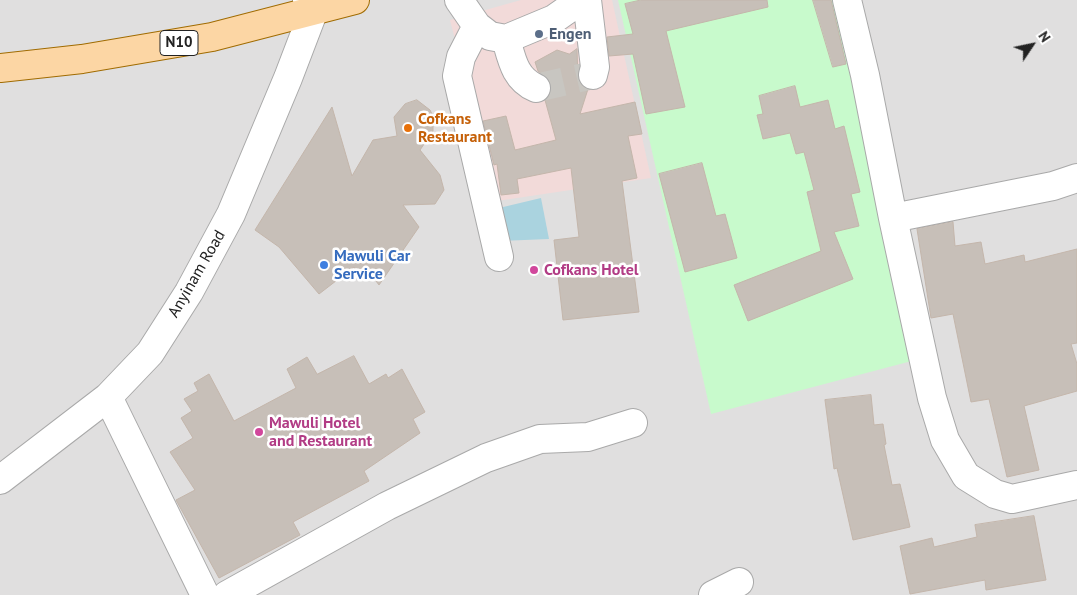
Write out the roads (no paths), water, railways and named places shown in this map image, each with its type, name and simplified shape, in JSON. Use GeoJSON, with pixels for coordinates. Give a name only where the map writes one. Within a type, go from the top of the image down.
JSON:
{"type":"FeatureCollection","features":[{"type":"Feature","properties":{"kind":"main road","name":"N10"},"geometry":{"type":"LineString","coordinates":[[0,68],[82,59],[212,37],[311,5],[355,0]]}},
{"type":"Feature","properties":{"kind":"street"},"geometry":{"type":"LineString","coordinates":[[459,0],[478,26],[490,36],[506,39],[554,19],[581,0]]}},
{"type":"Feature","properties":{"kind":"street"},"geometry":{"type":"LineString","coordinates":[[587,0],[595,67],[593,75]]}},
{"type":"Feature","properties":{"kind":"street"},"geometry":{"type":"LineString","coordinates":[[847,0],[865,75],[893,218],[932,398],[945,440],[966,476],[995,494],[1012,499],[1077,485]]}},
{"type":"Feature","properties":{"kind":"street","name":"Anyinam Road"},"geometry":{"type":"LineString","coordinates":[[0,480],[108,396],[150,353],[189,292],[231,214],[288,78],[311,5]]}},
{"type":"Feature","properties":{"kind":"street"},"geometry":{"type":"LineString","coordinates":[[478,26],[461,57],[456,76],[499,257]]}},
{"type":"Feature","properties":{"kind":"street"},"geometry":{"type":"LineString","coordinates":[[506,39],[517,73],[526,83],[536,88]]}},
{"type":"Feature","properties":{"kind":"street"},"geometry":{"type":"LineString","coordinates":[[893,218],[1053,186],[1077,178]]}},
{"type":"Feature","properties":{"kind":"street"},"geometry":{"type":"LineString","coordinates":[[108,396],[205,595]]}},
{"type":"Feature","properties":{"kind":"street"},"geometry":{"type":"LineString","coordinates":[[227,595],[387,506],[486,458],[540,439],[588,437],[633,423]]}},
{"type":"Feature","properties":{"kind":"street"},"geometry":{"type":"LineString","coordinates":[[713,595],[739,582]]}},
{"type":"Feature","properties":{"kind":"water"},"geometry":{"type":"Polygon","coordinates":[[[541,198],[549,239],[500,241],[499,208],[541,198]]]}},
{"type":"Feature","properties":{"kind":"tunnel"},"geometry":{"type":"LineString","coordinates":[[536,88],[593,75]]}},
{"type":"Feature","properties":{"kind":"place","name":"Engen"},"geometry":{"type":"Point","coordinates":[539,34]}},
{"type":"Feature","properties":{"kind":"place","name":"Cofkans Restaurant"},"geometry":{"type":"Point","coordinates":[408,128]}},
{"type":"Feature","properties":{"kind":"place","name":"Mawuli Car Service"},"geometry":{"type":"Point","coordinates":[324,265]}},
{"type":"Feature","properties":{"kind":"place","name":"Cofkans Hotel"},"geometry":{"type":"Point","coordinates":[534,270]}},
{"type":"Feature","properties":{"kind":"place","name":"Mawuli Hotel and Restaurant"},"geometry":{"type":"Point","coordinates":[259,432]}}]}
